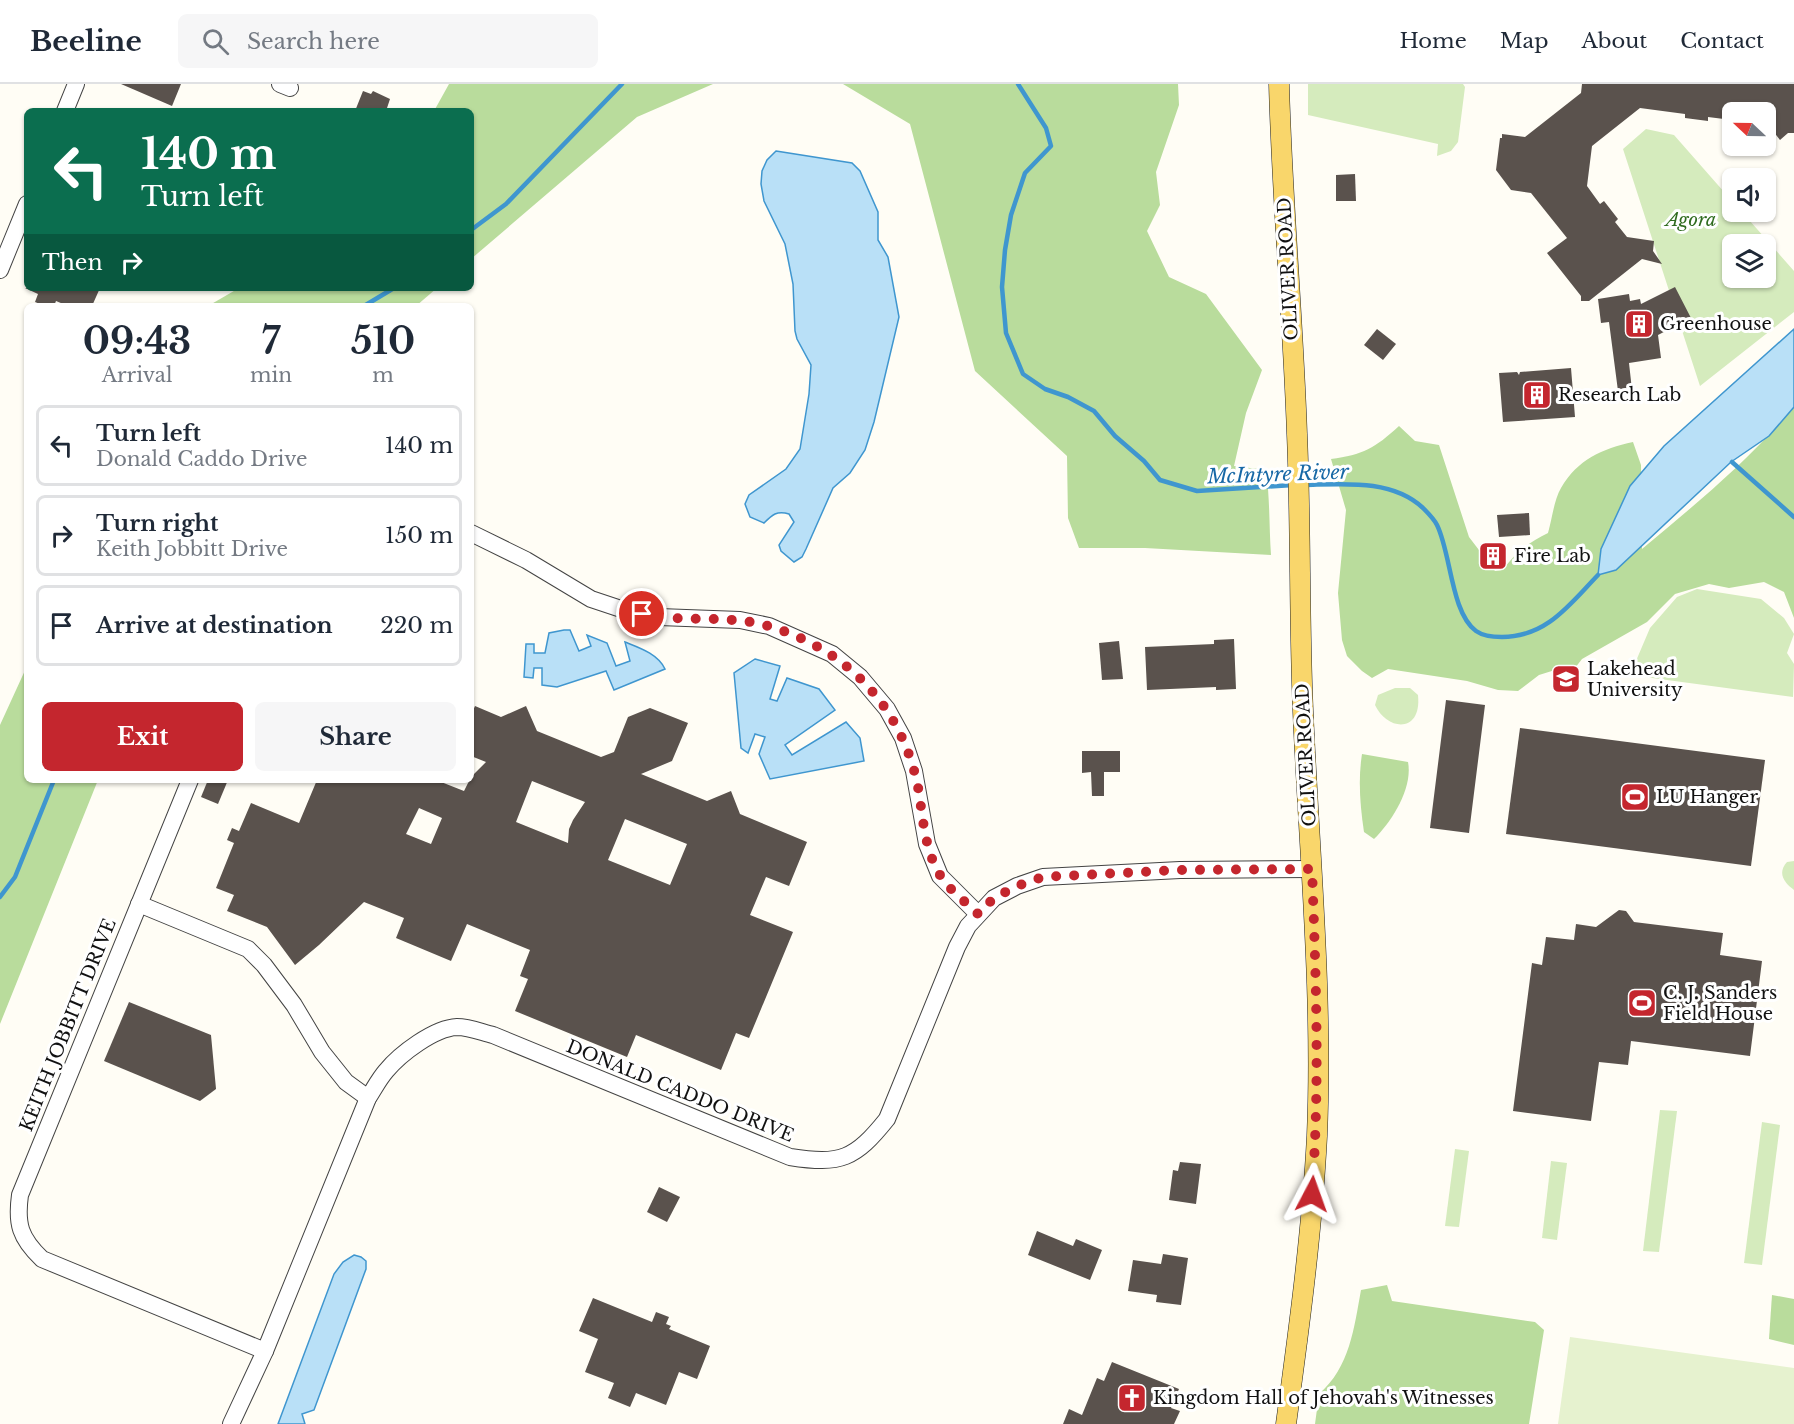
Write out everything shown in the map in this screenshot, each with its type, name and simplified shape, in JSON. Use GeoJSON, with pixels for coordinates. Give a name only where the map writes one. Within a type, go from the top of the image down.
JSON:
{"type":"FeatureCollection","features":[{"type":"Feature","properties":{"kind":"main road","name":"OLIVER ROAD"},"geometry":{"type":"LineString","coordinates":[[1279,84],[1301,522],[1303,709],[1312,869],[1317,1031],[1317,1134],[1311,1213],[1286,1424]]}},
{"type":"Feature","properties":{"kind":"street"},"geometry":{"type":"LineString","coordinates":[[66,108],[76,84]]}},
{"type":"Feature","properties":{"kind":"street"},"geometry":{"type":"LineString","coordinates":[[0,270],[24,211]]}},
{"type":"Feature","properties":{"kind":"street"},"geometry":{"type":"LineString","coordinates":[[474,534],[526,560],[591,599],[624,610],[659,617],[740,620],[769,626],[832,654],[860,677],[887,709],[903,738],[914,771],[927,844],[940,876],[978,914]]}},
{"type":"Feature","properties":{"kind":"street","name":"KEITH JOBBITT DRIVE"},"geometry":{"type":"LineString","coordinates":[[189,783],[20,1195],[17,1211],[20,1230],[29,1247],[42,1258],[265,1351]]}},
{"type":"Feature","properties":{"kind":"street","name":"DONALD CADDO DRIVE"},"geometry":{"type":"LineString","coordinates":[[231,1424],[265,1351],[368,1098],[386,1070],[413,1046],[437,1032],[454,1027],[468,1028],[496,1037],[790,1157],[819,1162],[839,1159],[859,1149],[886,1119],[957,946],[978,914],[994,898],[1017,886],[1043,877],[1180,870],[1312,869]]}},
{"type":"Feature","properties":{"kind":"street"},"geometry":{"type":"LineString","coordinates":[[139,904],[248,949],[264,965],[322,1052],[346,1082],[368,1098]]}},
{"type":"Feature","properties":{"kind":"green space"},"geometry":{"type":"Polygon","coordinates":[[[449,84],[713,84],[637,117],[474,256],[474,108],[436,108],[449,84]]]}},
{"type":"Feature","properties":{"kind":"green space"},"geometry":{"type":"Polygon","coordinates":[[[843,84],[1178,84],[1179,105],[1156,172],[1160,205],[1147,231],[1169,277],[1206,294],[1262,370],[1246,413],[1234,466],[1266,470],[1271,555],[1145,548],[1079,548],[1068,518],[1067,456],[975,371],[910,124],[843,84]]]}},
{"type":"Feature","properties":{"kind":"green space"},"geometry":{"type":"Polygon","coordinates":[[[1308,84],[1463,84],[1465,87],[1458,142],[1451,151],[1437,156],[1438,144],[1308,115],[1308,84]]]}},
{"type":"Feature","properties":{"kind":"green space","name":"Agora"},"geometry":{"type":"Polygon","coordinates":[[[1646,129],[1674,135],[1722,190],[1722,222],[1751,222],[1761,234],[1722,234],[1722,288],[1776,288],[1776,251],[1794,271],[1794,312],[1700,386],[1623,149],[1646,129]]]}},
{"type":"Feature","properties":{"kind":"green space"},"geometry":{"type":"Polygon","coordinates":[[[234,291],[434,291],[420,303],[213,303],[234,291]]]}},
{"type":"Feature","properties":{"kind":"green space"},"geometry":{"type":"Polygon","coordinates":[[[1794,407],[1794,618],[1784,592],[1764,582],[1729,588],[1709,584],[1675,594],[1647,622],[1582,659],[1575,668],[1555,670],[1539,675],[1518,691],[1498,690],[1467,681],[1388,669],[1372,678],[1347,656],[1342,640],[1338,593],[1346,510],[1331,459],[1360,453],[1383,440],[1399,426],[1415,441],[1439,445],[1469,537],[1495,571],[1503,570],[1523,548],[1548,533],[1561,488],[1575,470],[1601,452],[1633,442],[1641,465],[1642,549],[1740,464],[1794,407]]]}},
{"type":"Feature","properties":{"kind":"green space"},"geometry":{"type":"Polygon","coordinates":[[[1697,589],[1761,599],[1784,618],[1794,634],[1787,653],[1794,664],[1793,697],[1630,675],[1650,628],[1677,597],[1697,589]]]}},
{"type":"Feature","properties":{"kind":"green space"},"geometry":{"type":"Polygon","coordinates":[[[24,673],[24,783],[97,783],[0,1024],[0,725],[24,673]]]}},
{"type":"Feature","properties":{"kind":"green space"},"geometry":{"type":"Polygon","coordinates":[[[1395,688],[1410,688],[1418,695],[1415,717],[1403,724],[1395,724],[1387,720],[1375,705],[1378,695],[1395,688]]]}},
{"type":"Feature","properties":{"kind":"green space"},"geometry":{"type":"Polygon","coordinates":[[[1362,754],[1408,762],[1409,772],[1400,804],[1374,839],[1364,832],[1360,783],[1362,754]]]}},
{"type":"Feature","properties":{"kind":"green space"},"geometry":{"type":"Polygon","coordinates":[[[1794,861],[1794,890],[1783,878],[1782,870],[1787,862],[1794,861]]]}},
{"type":"Feature","properties":{"kind":"green space"},"geometry":{"type":"Polygon","coordinates":[[[1660,1110],[1677,1111],[1659,1252],[1643,1251],[1660,1110]]]}},
{"type":"Feature","properties":{"kind":"green space"},"geometry":{"type":"Polygon","coordinates":[[[1762,1122],[1780,1125],[1762,1265],[1744,1263],[1762,1122]]]}},
{"type":"Feature","properties":{"kind":"green space"},"geometry":{"type":"Polygon","coordinates":[[[1455,1149],[1469,1151],[1459,1227],[1445,1226],[1455,1149]]]}},
{"type":"Feature","properties":{"kind":"green space"},"geometry":{"type":"Polygon","coordinates":[[[1551,1161],[1567,1163],[1557,1240],[1542,1238],[1551,1161]]]}},
{"type":"Feature","properties":{"kind":"green space"},"geometry":{"type":"Polygon","coordinates":[[[1387,1285],[1392,1301],[1535,1322],[1544,1330],[1529,1424],[1315,1424],[1319,1394],[1338,1372],[1349,1346],[1361,1290],[1387,1285]]]}},
{"type":"Feature","properties":{"kind":"green space"},"geometry":{"type":"Polygon","coordinates":[[[1772,1295],[1794,1299],[1794,1345],[1769,1339],[1772,1295]]]}},
{"type":"Feature","properties":{"kind":"green space"},"geometry":{"type":"Polygon","coordinates":[[[1570,1337],[1794,1368],[1794,1424],[1558,1424],[1570,1337]]]}},
{"type":"Feature","properties":{"kind":"water"},"geometry":{"type":"Polygon","coordinates":[[[776,151],[852,163],[860,171],[878,212],[878,240],[888,257],[899,317],[865,450],[850,473],[833,488],[802,557],[794,562],[781,551],[779,545],[794,522],[789,514],[775,514],[764,523],[750,517],[745,504],[749,495],[786,469],[800,449],[809,394],[811,365],[795,331],[793,284],[785,244],[764,201],[761,184],[762,171],[767,160],[776,151]]]}},
{"type":"Feature","properties":{"kind":"water"},"geometry":{"type":"Polygon","coordinates":[[[1794,329],[1794,407],[1769,436],[1731,462],[1616,570],[1598,575],[1601,549],[1630,486],[1664,446],[1794,329]]]}},
{"type":"Feature","properties":{"kind":"water"},"geometry":{"type":"Polygon","coordinates":[[[570,630],[579,651],[591,646],[587,635],[607,643],[616,666],[630,661],[625,642],[653,655],[665,669],[614,690],[606,671],[557,687],[542,685],[542,668],[534,668],[533,678],[524,677],[526,644],[534,644],[534,653],[545,653],[549,633],[570,630]]]}},
{"type":"Feature","properties":{"kind":"water"},"geometry":{"type":"Polygon","coordinates":[[[755,659],[780,666],[770,699],[777,701],[787,678],[819,689],[835,710],[785,745],[792,755],[846,722],[860,738],[864,761],[770,779],[759,754],[765,737],[755,734],[748,753],[741,748],[734,673],[755,659]]]}},
{"type":"Feature","properties":{"kind":"water"},"geometry":{"type":"Polygon","coordinates":[[[354,1255],[366,1261],[366,1269],[314,1410],[302,1414],[305,1424],[278,1424],[334,1274],[343,1262],[354,1255]]]}},
{"type":"Feature","properties":{"kind":"building"},"geometry":{"type":"Polygon","coordinates":[[[121,84],[181,84],[172,106],[121,84]]]}},
{"type":"Feature","properties":{"kind":"building"},"geometry":{"type":"Polygon","coordinates":[[[1582,84],[1794,84],[1794,133],[1788,133],[1780,140],[1776,135],[1776,102],[1722,102],[1722,119],[1708,117],[1708,121],[1685,118],[1685,114],[1640,108],[1592,146],[1587,186],[1600,204],[1604,201],[1618,219],[1615,222],[1627,237],[1654,241],[1653,251],[1662,264],[1642,259],[1589,301],[1581,301],[1581,296],[1547,253],[1567,238],[1531,193],[1511,190],[1496,170],[1502,134],[1525,137],[1581,93],[1582,84]]]}},
{"type":"Feature","properties":{"kind":"building"},"geometry":{"type":"Polygon","coordinates":[[[363,91],[371,94],[373,91],[390,99],[387,108],[356,108],[363,91]]]}},
{"type":"Feature","properties":{"kind":"building"},"geometry":{"type":"Polygon","coordinates":[[[1355,174],[1356,201],[1336,201],[1336,175],[1355,174]]]}},
{"type":"Feature","properties":{"kind":"building","name":"Greenhouse"},"geometry":{"type":"Polygon","coordinates":[[[1675,287],[1691,318],[1658,335],[1661,358],[1629,363],[1632,390],[1618,391],[1609,322],[1601,323],[1598,299],[1629,294],[1630,301],[1640,299],[1641,304],[1675,287]]]}},
{"type":"Feature","properties":{"kind":"building"},"geometry":{"type":"Polygon","coordinates":[[[32,291],[99,291],[93,303],[56,301],[55,303],[38,303],[35,302],[38,294],[32,291]]]}},
{"type":"Feature","properties":{"kind":"building"},"geometry":{"type":"Polygon","coordinates":[[[1377,329],[1396,344],[1383,360],[1364,345],[1377,329]]]}},
{"type":"Feature","properties":{"kind":"building","name":"Research Lab"},"geometry":{"type":"Polygon","coordinates":[[[1571,368],[1575,417],[1503,422],[1499,373],[1517,372],[1519,375],[1520,372],[1571,368]]]}},
{"type":"Feature","properties":{"kind":"building"},"geometry":{"type":"Polygon","coordinates":[[[1529,513],[1530,535],[1499,537],[1497,515],[1529,513]]]}},
{"type":"Feature","properties":{"kind":"building","name":"Fire Lab"},"geometry":{"type":"Polygon","coordinates":[[[1484,547],[1502,547],[1502,565],[1484,565],[1484,547]]]}},
{"type":"Feature","properties":{"kind":"building"},"geometry":{"type":"Polygon","coordinates":[[[1234,639],[1236,689],[1216,690],[1216,687],[1147,690],[1145,647],[1214,644],[1214,640],[1234,639]]]}},
{"type":"Feature","properties":{"kind":"building"},"geometry":{"type":"Polygon","coordinates":[[[1119,641],[1123,679],[1102,680],[1099,643],[1119,641]]]}},
{"type":"Feature","properties":{"kind":"building"},"geometry":{"type":"Polygon","coordinates":[[[1446,700],[1485,705],[1469,833],[1430,828],[1446,700]]]}},
{"type":"Feature","properties":{"kind":"building"},"geometry":{"type":"Polygon","coordinates":[[[475,706],[501,717],[526,706],[537,731],[601,757],[614,752],[628,717],[650,708],[688,723],[672,761],[641,774],[707,801],[731,791],[740,814],[807,842],[789,886],[766,877],[750,915],[793,932],[749,1038],[736,1033],[721,1070],[636,1035],[627,1057],[515,1011],[528,979],[520,976],[530,950],[467,924],[451,961],[396,938],[404,918],[364,902],[295,965],[267,927],[227,911],[234,895],[216,888],[234,843],[227,840],[232,828],[239,831],[251,803],[299,823],[316,783],[444,783],[464,791],[468,783],[474,783],[474,774],[486,762],[474,757],[475,706]],[[532,781],[516,822],[568,843],[569,829],[585,802],[532,781]],[[419,808],[406,834],[431,844],[442,818],[419,808]],[[625,819],[608,860],[670,885],[687,844],[625,819]]]}},
{"type":"Feature","properties":{"kind":"building","name":"LU Hanger"},"geometry":{"type":"Polygon","coordinates":[[[1520,728],[1765,760],[1751,866],[1506,834],[1520,728]]]}},
{"type":"Feature","properties":{"kind":"building"},"geometry":{"type":"Polygon","coordinates":[[[1082,751],[1120,751],[1120,772],[1104,772],[1104,796],[1092,796],[1091,772],[1082,773],[1082,751]]]}},
{"type":"Feature","properties":{"kind":"building"},"geometry":{"type":"Polygon","coordinates":[[[207,783],[227,783],[218,804],[201,797],[207,783]]]}},
{"type":"Feature","properties":{"kind":"building","name":"C. J. Sanders Field House"},"geometry":{"type":"Polygon","coordinates":[[[1619,910],[1626,911],[1634,922],[1723,933],[1720,955],[1762,961],[1750,1056],[1631,1041],[1628,1065],[1599,1062],[1591,1121],[1513,1111],[1532,963],[1542,965],[1546,937],[1574,940],[1576,924],[1596,927],[1619,910]]]}},
{"type":"Feature","properties":{"kind":"building"},"geometry":{"type":"Polygon","coordinates":[[[129,1002],[211,1035],[216,1089],[200,1101],[104,1061],[129,1002]]]}},
{"type":"Feature","properties":{"kind":"building"},"geometry":{"type":"Polygon","coordinates":[[[1180,1162],[1201,1164],[1196,1204],[1169,1200],[1173,1170],[1178,1171],[1180,1162]]]}},
{"type":"Feature","properties":{"kind":"building"},"geometry":{"type":"Polygon","coordinates":[[[659,1187],[680,1197],[667,1222],[647,1212],[659,1187]]]}},
{"type":"Feature","properties":{"kind":"building"},"geometry":{"type":"Polygon","coordinates":[[[1037,1231],[1073,1246],[1076,1239],[1102,1250],[1090,1280],[1028,1255],[1037,1231]]]}},
{"type":"Feature","properties":{"kind":"building"},"geometry":{"type":"Polygon","coordinates":[[[1163,1254],[1188,1258],[1181,1305],[1156,1302],[1157,1295],[1128,1291],[1133,1260],[1161,1264],[1163,1254]]]}},
{"type":"Feature","properties":{"kind":"building"},"geometry":{"type":"Polygon","coordinates":[[[593,1298],[652,1322],[656,1312],[669,1317],[666,1324],[671,1326],[669,1329],[710,1346],[697,1379],[679,1372],[666,1405],[636,1393],[630,1407],[608,1398],[614,1383],[585,1372],[598,1339],[579,1331],[593,1298]]]}},
{"type":"Feature","properties":{"kind":"building","name":"Kingdom Hall of Jehovah's Witnesses"},"geometry":{"type":"Polygon","coordinates":[[[1112,1362],[1179,1389],[1171,1408],[1180,1411],[1174,1424],[1063,1424],[1069,1409],[1082,1415],[1097,1378],[1104,1381],[1112,1362]]]}},
{"type":"Feature","properties":{"kind":"waterway"},"geometry":{"type":"LineString","coordinates":[[474,228],[506,204],[622,84]]}},
{"type":"Feature","properties":{"kind":"waterway","name":"McIntyre River"},"geometry":{"type":"LineString","coordinates":[[1018,84],[1046,128],[1051,146],[1025,173],[1011,215],[1005,250],[1002,287],[1006,333],[1023,374],[1045,389],[1068,397],[1094,411],[1115,436],[1144,461],[1160,480],[1197,491],[1293,485]]}},
{"type":"Feature","properties":{"kind":"waterway"},"geometry":{"type":"LineString","coordinates":[[369,303],[389,291]]}},
{"type":"Feature","properties":{"kind":"waterway","name":"McIntyre River"},"geometry":{"type":"LineString","coordinates":[[1732,462],[1794,517]]}},
{"type":"Feature","properties":{"kind":"waterway","name":"McIntyre River"},"geometry":{"type":"LineString","coordinates":[[1305,485],[1367,485],[1397,492],[1423,508],[1436,523],[1442,537],[1461,611],[1476,631],[1485,635],[1518,636],[1545,625],[1567,607],[1598,575]]}},
{"type":"Feature","properties":{"kind":"waterway"},"geometry":{"type":"LineString","coordinates":[[0,897],[15,877],[53,783]]}},
{"type":"Feature","properties":{"kind":"place","name":"Greenhouse"},"geometry":{"type":"Point","coordinates":[1639,324]}},
{"type":"Feature","properties":{"kind":"place","name":"Research Lab"},"geometry":{"type":"Point","coordinates":[1537,395]}},
{"type":"Feature","properties":{"kind":"place","name":"Fire Lab"},"geometry":{"type":"Point","coordinates":[1493,556]}},
{"type":"Feature","properties":{"kind":"place","name":"Lakehead University"},"geometry":{"type":"Point","coordinates":[1566,679]}},
{"type":"Feature","properties":{"kind":"place","name":"LU Hanger"},"geometry":{"type":"Point","coordinates":[1635,797]}},
{"type":"Feature","properties":{"kind":"place","name":"C. J. Sanders Field House"},"geometry":{"type":"Point","coordinates":[1642,1003]}},
{"type":"Feature","properties":{"kind":"place","name":"Kingdom Hall of Jehovah's Witnesses"},"geometry":{"type":"Point","coordinates":[1132,1398]}},
{"type":"Feature","properties":{"kind":"route"},"geometry":{"type":"LineString","coordinates":[[642,614],[696,620],[740,620],[769,626],[832,654],[860,677],[887,709],[903,738],[914,771],[927,844],[940,876],[978,914],[994,898],[1017,886],[1043,877],[1180,870],[1312,869],[1317,1031],[1317,1134],[1312,1194]]}}]}
